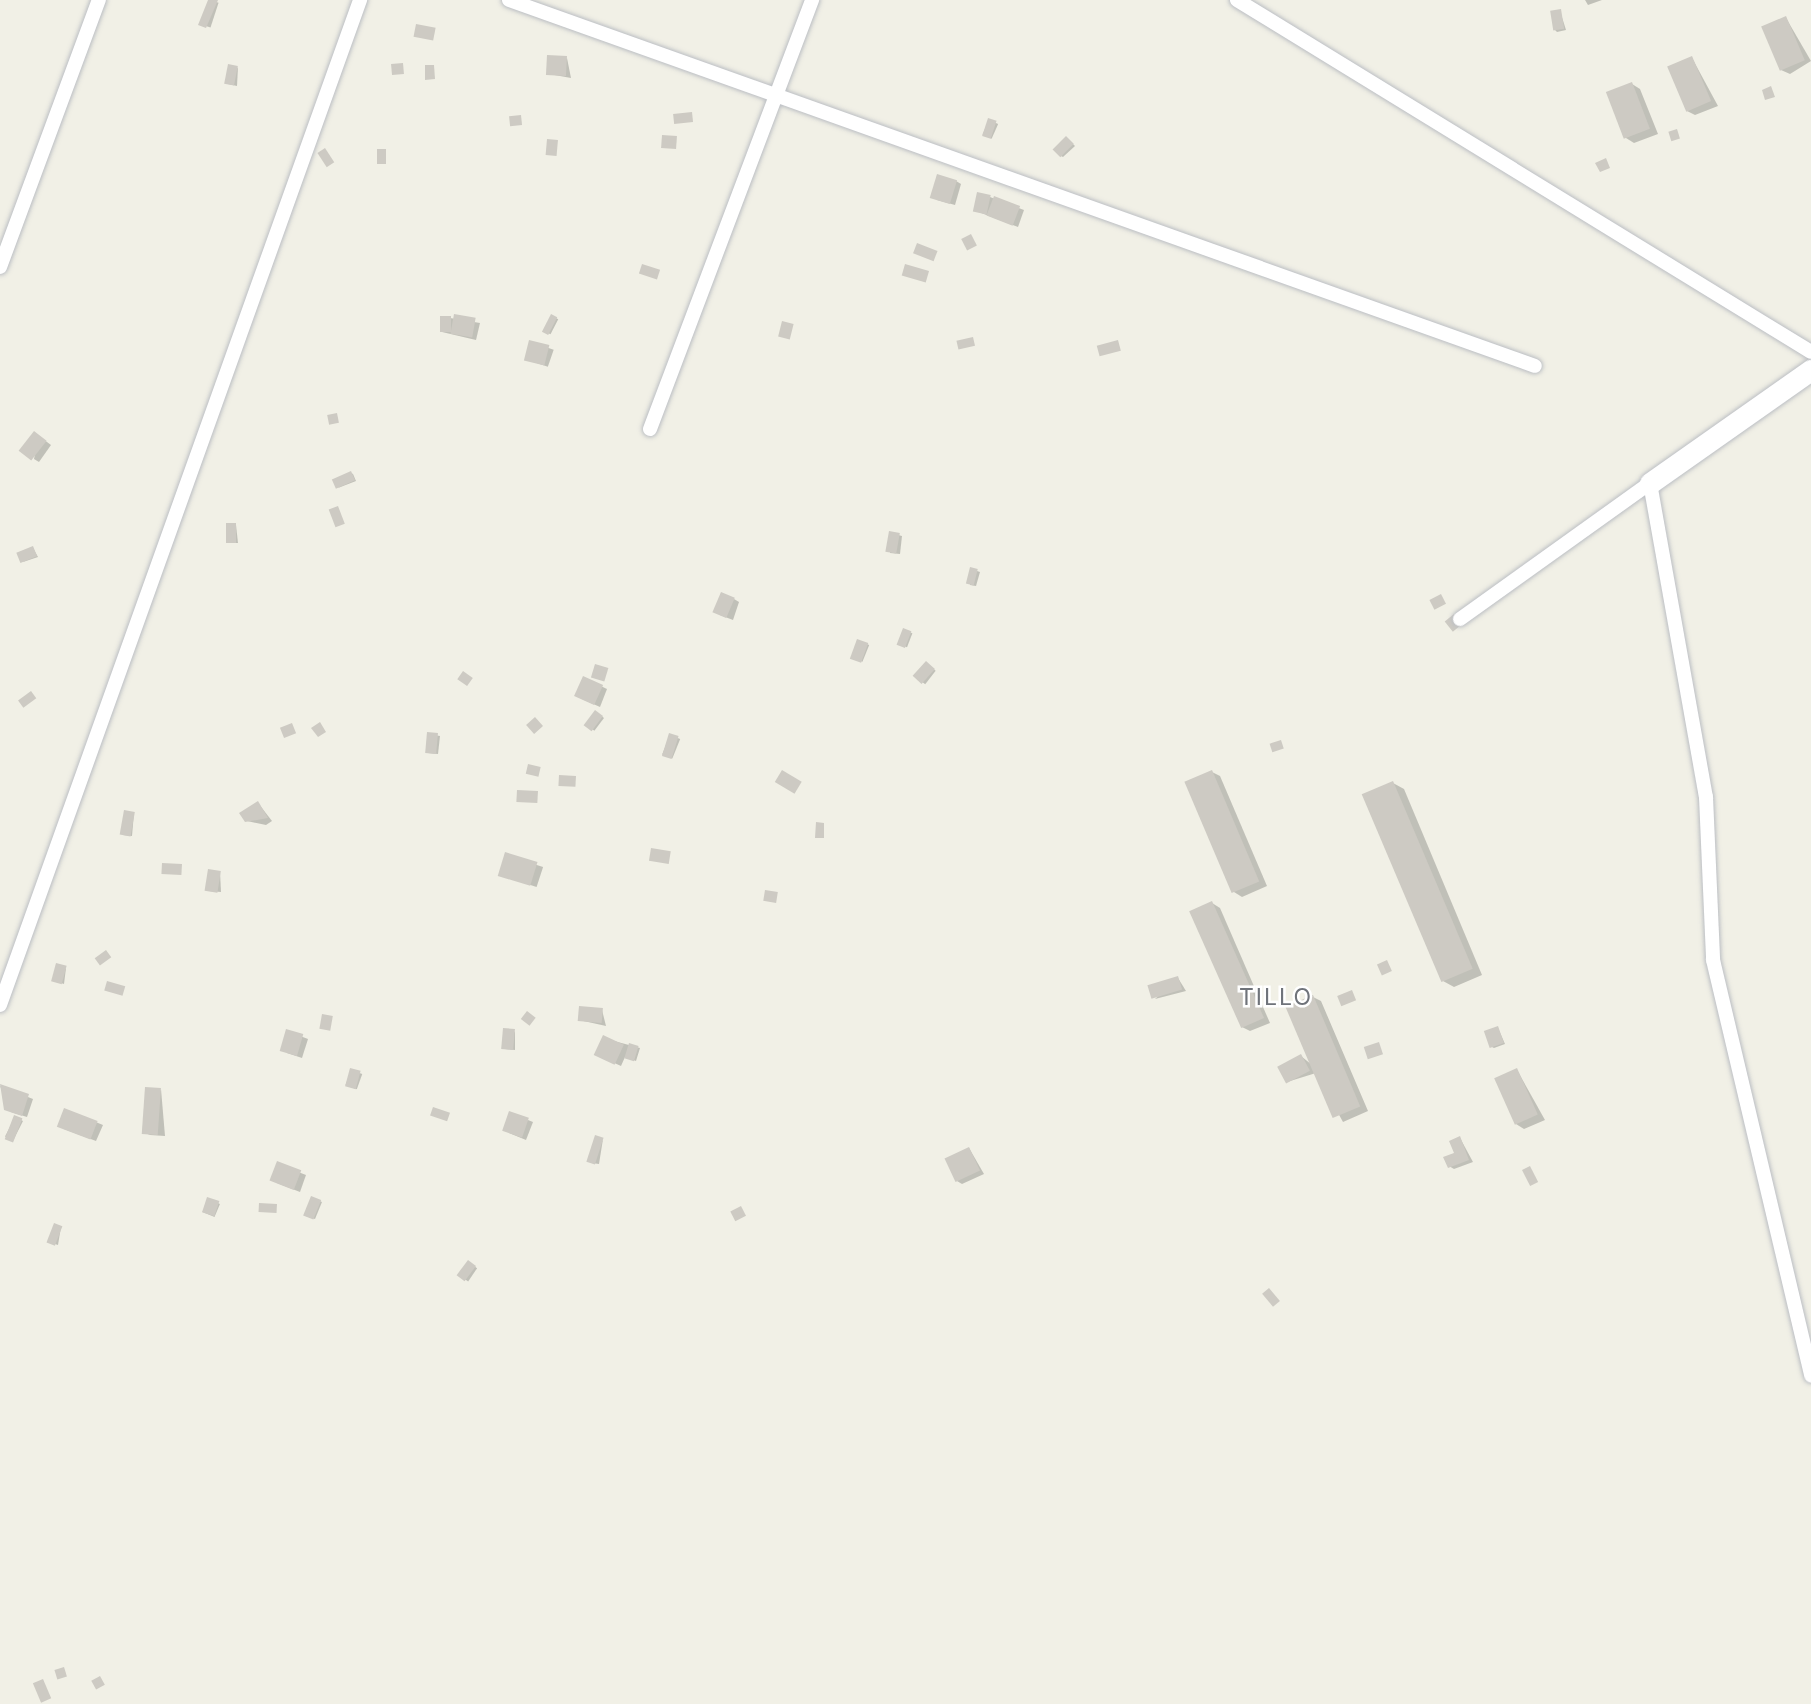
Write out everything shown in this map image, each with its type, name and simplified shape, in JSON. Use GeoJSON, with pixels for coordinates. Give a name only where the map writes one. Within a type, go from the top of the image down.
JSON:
{"type":"FeatureCollection","features":[{"type":"Feature","properties":{"kind":"street"},"geometry":{"type":"LineString","coordinates":[[0,267],[99,0]]}},
{"type":"Feature","properties":{"kind":"street"},"geometry":{"type":"LineString","coordinates":[[0,1005],[360,0]]}},
{"type":"Feature","properties":{"kind":"street"},"geometry":{"type":"LineString","coordinates":[[509,0],[1535,366]]}},
{"type":"Feature","properties":{"kind":"street"},"geometry":{"type":"LineString","coordinates":[[650,429],[812,0]]}},
{"type":"Feature","properties":{"kind":"street"},"geometry":{"type":"LineString","coordinates":[[1237,0],[1811,352]]}},
{"type":"Feature","properties":{"kind":"street"},"geometry":{"type":"LineString","coordinates":[[1460,619],[1811,370]]}},
{"type":"Feature","properties":{"kind":"street"},"geometry":{"type":"LineString","coordinates":[[1650,483],[1706,797],[1713,960],[1811,1376]]}},
{"type":"Feature","properties":{"kind":"building"},"geometry":{"type":"Polygon","coordinates":[[[208,0],[218,0],[206,28],[198,25],[208,0]]]}},
{"type":"Feature","properties":{"kind":"building"},"geometry":{"type":"Polygon","coordinates":[[[1561,9],[1564,29],[1553,30],[1550,11],[1561,9]]]}},
{"type":"Feature","properties":{"kind":"building"},"geometry":{"type":"Polygon","coordinates":[[[1786,16],[1805,60],[1780,71],[1761,27],[1786,16]]]}},
{"type":"Feature","properties":{"kind":"building"},"geometry":{"type":"Polygon","coordinates":[[[416,24],[436,28],[433,41],[414,37],[416,24]]]}},
{"type":"Feature","properties":{"kind":"building"},"geometry":{"type":"Polygon","coordinates":[[[547,55],[567,56],[566,76],[546,75],[547,55]]]}},
{"type":"Feature","properties":{"kind":"building"},"geometry":{"type":"Polygon","coordinates":[[[1692,56],[1711,101],[1686,112],[1667,67],[1692,56]]]}},
{"type":"Feature","properties":{"kind":"building"},"geometry":{"type":"Polygon","coordinates":[[[403,63],[404,74],[392,75],[391,64],[403,63]]]}},
{"type":"Feature","properties":{"kind":"building"},"geometry":{"type":"Polygon","coordinates":[[[228,64],[238,66],[234,86],[224,84],[228,64]]]}},
{"type":"Feature","properties":{"kind":"building"},"geometry":{"type":"Polygon","coordinates":[[[425,65],[434,65],[435,79],[425,80],[425,65]]]}},
{"type":"Feature","properties":{"kind":"building"},"geometry":{"type":"Polygon","coordinates":[[[1632,82],[1650,129],[1624,139],[1606,92],[1632,82]]]}},
{"type":"Feature","properties":{"kind":"building"},"geometry":{"type":"Polygon","coordinates":[[[1771,86],[1775,97],[1765,100],[1762,90],[1771,86]]]}},
{"type":"Feature","properties":{"kind":"building"},"geometry":{"type":"Polygon","coordinates":[[[692,112],[693,122],[674,124],[673,114],[692,112]]]}},
{"type":"Feature","properties":{"kind":"building"},"geometry":{"type":"Polygon","coordinates":[[[521,115],[522,125],[510,126],[509,116],[521,115]]]}},
{"type":"Feature","properties":{"kind":"building"},"geometry":{"type":"Polygon","coordinates":[[[988,118],[997,121],[991,139],[982,136],[988,118]]]}},
{"type":"Feature","properties":{"kind":"building"},"geometry":{"type":"Polygon","coordinates":[[[1677,129],[1680,139],[1671,141],[1668,132],[1677,129]]]}},
{"type":"Feature","properties":{"kind":"building"},"geometry":{"type":"Polygon","coordinates":[[[662,135],[677,136],[676,149],[661,148],[662,135]]]}},
{"type":"Feature","properties":{"kind":"building"},"geometry":{"type":"Polygon","coordinates":[[[1066,136],[1074,144],[1060,157],[1053,149],[1066,136]]]}},
{"type":"Feature","properties":{"kind":"building"},"geometry":{"type":"Polygon","coordinates":[[[547,139],[558,140],[557,156],[546,155],[547,139]]]}},
{"type":"Feature","properties":{"kind":"building"},"geometry":{"type":"Polygon","coordinates":[[[325,148],[334,162],[327,167],[317,153],[325,148]]]}},
{"type":"Feature","properties":{"kind":"building"},"geometry":{"type":"Polygon","coordinates":[[[377,149],[386,149],[386,164],[377,164],[377,149]]]}},
{"type":"Feature","properties":{"kind":"building"},"geometry":{"type":"Polygon","coordinates":[[[1606,158],[1610,168],[1600,172],[1595,163],[1606,158]]]}},
{"type":"Feature","properties":{"kind":"building"},"geometry":{"type":"Polygon","coordinates":[[[937,174],[957,180],[950,204],[930,198],[937,174]]]}},
{"type":"Feature","properties":{"kind":"building"},"geometry":{"type":"Polygon","coordinates":[[[977,192],[991,195],[987,214],[973,212],[977,192]]]}},
{"type":"Feature","properties":{"kind":"building"},"geometry":{"type":"Polygon","coordinates":[[[994,196],[1020,206],[1013,226],[986,216],[994,196]]]}},
{"type":"Feature","properties":{"kind":"building"},"geometry":{"type":"Polygon","coordinates":[[[971,234],[977,246],[967,251],[961,239],[971,234]]]}},
{"type":"Feature","properties":{"kind":"building"},"geometry":{"type":"Polygon","coordinates":[[[917,243],[938,251],[934,261],[913,253],[917,243]]]}},
{"type":"Feature","properties":{"kind":"building"},"geometry":{"type":"Polygon","coordinates":[[[642,264],[660,270],[657,279],[639,274],[642,264]]]}},
{"type":"Feature","properties":{"kind":"building"},"geometry":{"type":"Polygon","coordinates":[[[905,264],[929,271],[926,282],[902,276],[905,264]]]}},
{"type":"Feature","properties":{"kind":"building"},"geometry":{"type":"Polygon","coordinates":[[[454,314],[476,318],[472,338],[451,334],[454,314]]]}},
{"type":"Feature","properties":{"kind":"building"},"geometry":{"type":"Polygon","coordinates":[[[551,314],[557,317],[548,335],[542,332],[551,314]]]}},
{"type":"Feature","properties":{"kind":"building"},"geometry":{"type":"Polygon","coordinates":[[[440,316],[451,316],[451,332],[440,332],[440,316]]]}},
{"type":"Feature","properties":{"kind":"building"},"geometry":{"type":"Polygon","coordinates":[[[782,321],[794,324],[790,339],[778,337],[782,321]]]}},
{"type":"Feature","properties":{"kind":"building"},"geometry":{"type":"Polygon","coordinates":[[[973,337],[975,346],[958,350],[956,341],[973,337]]]}},
{"type":"Feature","properties":{"kind":"building"},"geometry":{"type":"Polygon","coordinates":[[[529,340],[549,345],[544,365],[524,360],[529,340]]]}},
{"type":"Feature","properties":{"kind":"building"},"geometry":{"type":"Polygon","coordinates":[[[1118,340],[1121,351],[1100,356],[1097,346],[1118,340]]]}},
{"type":"Feature","properties":{"kind":"building"},"geometry":{"type":"Polygon","coordinates":[[[337,413],[339,423],[329,425],[327,415],[337,413]]]}},
{"type":"Feature","properties":{"kind":"building"},"geometry":{"type":"Polygon","coordinates":[[[34,431],[47,441],[31,461],[19,451],[34,431]]]}},
{"type":"Feature","properties":{"kind":"building"},"geometry":{"type":"Polygon","coordinates":[[[351,471],[355,480],[336,489],[332,480],[351,471]]]}},
{"type":"Feature","properties":{"kind":"building"},"geometry":{"type":"Polygon","coordinates":[[[338,506],[345,524],[335,527],[329,510],[338,506]]]}},
{"type":"Feature","properties":{"kind":"building"},"geometry":{"type":"Polygon","coordinates":[[[226,523],[236,523],[236,543],[226,543],[226,523]]]}},
{"type":"Feature","properties":{"kind":"building"},"geometry":{"type":"Polygon","coordinates":[[[889,531],[900,533],[896,554],[885,552],[889,531]]]}},
{"type":"Feature","properties":{"kind":"building"},"geometry":{"type":"Polygon","coordinates":[[[33,546],[37,556],[20,563],[16,553],[33,546]]]}},
{"type":"Feature","properties":{"kind":"building"},"geometry":{"type":"Polygon","coordinates":[[[970,567],[978,569],[974,585],[966,583],[970,567]]]}},
{"type":"Feature","properties":{"kind":"building"},"geometry":{"type":"Polygon","coordinates":[[[721,592],[735,598],[726,618],[712,612],[721,592]]]}},
{"type":"Feature","properties":{"kind":"building"},"geometry":{"type":"Polygon","coordinates":[[[1441,594],[1446,604],[1434,610],[1429,600],[1441,594]]]}},
{"type":"Feature","properties":{"kind":"building"},"geometry":{"type":"Polygon","coordinates":[[[1454,614],[1462,624],[1453,632],[1445,622],[1454,614]]]}},
{"type":"Feature","properties":{"kind":"building"},"geometry":{"type":"Polygon","coordinates":[[[903,628],[911,631],[905,648],[897,645],[903,628]]]}},
{"type":"Feature","properties":{"kind":"building"},"geometry":{"type":"Polygon","coordinates":[[[857,639],[868,643],[861,663],[850,659],[857,639]]]}},
{"type":"Feature","properties":{"kind":"building"},"geometry":{"type":"Polygon","coordinates":[[[926,661],[935,669],[922,684],[913,676],[926,661]]]}},
{"type":"Feature","properties":{"kind":"building"},"geometry":{"type":"Polygon","coordinates":[[[595,664],[608,668],[604,681],[591,677],[595,664]]]}},
{"type":"Feature","properties":{"kind":"building"},"geometry":{"type":"Polygon","coordinates":[[[463,671],[473,678],[467,686],[457,679],[463,671]]]}},
{"type":"Feature","properties":{"kind":"building"},"geometry":{"type":"Polygon","coordinates":[[[583,676],[603,685],[594,705],[574,696],[583,676]]]}},
{"type":"Feature","properties":{"kind":"building"},"geometry":{"type":"Polygon","coordinates":[[[31,691],[36,698],[23,708],[18,700],[31,691]]]}},
{"type":"Feature","properties":{"kind":"building"},"geometry":{"type":"Polygon","coordinates":[[[595,710],[603,716],[592,731],[584,725],[595,710]]]}},
{"type":"Feature","properties":{"kind":"building"},"geometry":{"type":"Polygon","coordinates":[[[535,717],[543,726],[534,734],[526,725],[535,717]]]}},
{"type":"Feature","properties":{"kind":"building"},"geometry":{"type":"Polygon","coordinates":[[[320,722],[326,732],[318,737],[311,728],[320,722]]]}},
{"type":"Feature","properties":{"kind":"building"},"geometry":{"type":"Polygon","coordinates":[[[292,723],[296,733],[284,738],[280,728],[292,723]]]}},
{"type":"Feature","properties":{"kind":"building"},"geometry":{"type":"Polygon","coordinates":[[[427,732],[438,733],[436,754],[425,753],[427,732]]]}},
{"type":"Feature","properties":{"kind":"building"},"geometry":{"type":"Polygon","coordinates":[[[669,733],[679,736],[672,759],[662,756],[669,733]]]}},
{"type":"Feature","properties":{"kind":"building"},"geometry":{"type":"Polygon","coordinates":[[[1281,740],[1284,749],[1272,752],[1270,744],[1281,740]]]}},
{"type":"Feature","properties":{"kind":"building"},"geometry":{"type":"Polygon","coordinates":[[[528,764],[541,767],[538,777],[526,774],[528,764]]]}},
{"type":"Feature","properties":{"kind":"building"},"geometry":{"type":"Polygon","coordinates":[[[782,770],[802,782],[795,794],[775,782],[782,770]]]}},
{"type":"Feature","properties":{"kind":"building"},"geometry":{"type":"Polygon","coordinates":[[[1212,770],[1259,881],[1232,893],[1184,782],[1212,770]]]}},
{"type":"Feature","properties":{"kind":"building"},"geometry":{"type":"Polygon","coordinates":[[[559,775],[576,776],[575,787],[558,786],[559,775]]]}},
{"type":"Feature","properties":{"kind":"building"},"geometry":{"type":"Polygon","coordinates":[[[1393,781],[1473,969],[1441,982],[1362,794],[1393,781]]]}},
{"type":"Feature","properties":{"kind":"building"},"geometry":{"type":"Polygon","coordinates":[[[517,790],[538,791],[537,803],[516,802],[517,790]]]}},
{"type":"Feature","properties":{"kind":"building"},"geometry":{"type":"Polygon","coordinates":[[[258,801],[268,818],[245,822],[239,813],[258,801]]]}},
{"type":"Feature","properties":{"kind":"building"},"geometry":{"type":"Polygon","coordinates":[[[124,810],[135,812],[130,837],[120,835],[124,810]]]}},
{"type":"Feature","properties":{"kind":"building"},"geometry":{"type":"Polygon","coordinates":[[[816,822],[824,823],[824,838],[815,838],[816,822]]]}},
{"type":"Feature","properties":{"kind":"building"},"geometry":{"type":"Polygon","coordinates":[[[651,848],[671,851],[669,864],[649,861],[651,848]]]}},
{"type":"Feature","properties":{"kind":"building"},"geometry":{"type":"Polygon","coordinates":[[[505,852],[538,862],[530,886],[498,876],[505,852]]]}},
{"type":"Feature","properties":{"kind":"building"},"geometry":{"type":"Polygon","coordinates":[[[162,863],[182,864],[181,875],[161,874],[162,863]]]}},
{"type":"Feature","properties":{"kind":"building"},"geometry":{"type":"Polygon","coordinates":[[[208,869],[221,871],[217,893],[205,891],[208,869]]]}},
{"type":"Feature","properties":{"kind":"building"},"geometry":{"type":"Polygon","coordinates":[[[765,890],[778,892],[776,903],[763,901],[765,890]]]}},
{"type":"Feature","properties":{"kind":"building"},"geometry":{"type":"Polygon","coordinates":[[[1212,901],[1264,1018],[1241,1028],[1189,911],[1212,901]]]}},
{"type":"Feature","properties":{"kind":"building"},"geometry":{"type":"Polygon","coordinates":[[[106,950],[111,957],[100,966],[95,958],[106,950]]]}},
{"type":"Feature","properties":{"kind":"building"},"geometry":{"type":"Polygon","coordinates":[[[1387,960],[1392,971],[1382,975],[1377,964],[1387,960]]]}},
{"type":"Feature","properties":{"kind":"building"},"geometry":{"type":"Polygon","coordinates":[[[56,963],[67,966],[62,984],[51,981],[56,963]]]}},
{"type":"Feature","properties":{"kind":"building"},"geometry":{"type":"Polygon","coordinates":[[[1178,976],[1182,989],[1151,999],[1147,985],[1178,976]]]}},
{"type":"Feature","properties":{"kind":"building"},"geometry":{"type":"Polygon","coordinates":[[[107,981],[125,986],[123,996],[104,991],[107,981]]]}},
{"type":"Feature","properties":{"kind":"building"},"geometry":{"type":"Polygon","coordinates":[[[1352,990],[1356,1000],[1341,1006],[1337,996],[1352,990]]]}},
{"type":"Feature","properties":{"kind":"building"},"geometry":{"type":"Polygon","coordinates":[[[1313,995],[1360,1106],[1333,1118],[1285,1007],[1313,995]]]}},
{"type":"Feature","properties":{"kind":"building"},"geometry":{"type":"Polygon","coordinates":[[[579,1006],[603,1008],[602,1023],[578,1021],[579,1006]]]}},
{"type":"Feature","properties":{"kind":"building"},"geometry":{"type":"Polygon","coordinates":[[[527,1011],[536,1018],[530,1026],[521,1019],[527,1011]]]}},
{"type":"Feature","properties":{"kind":"building"},"geometry":{"type":"Polygon","coordinates":[[[322,1014],[333,1016],[330,1031],[319,1029],[322,1014]]]}},
{"type":"Feature","properties":{"kind":"building"},"geometry":{"type":"Polygon","coordinates":[[[1498,1026],[1504,1043],[1490,1048],[1484,1031],[1498,1026]]]}},
{"type":"Feature","properties":{"kind":"building"},"geometry":{"type":"Polygon","coordinates":[[[503,1028],[515,1029],[513,1050],[501,1049],[503,1028]]]}},
{"type":"Feature","properties":{"kind":"building"},"geometry":{"type":"Polygon","coordinates":[[[286,1029],[303,1034],[297,1056],[280,1051],[286,1029]]]}},
{"type":"Feature","properties":{"kind":"building"},"geometry":{"type":"Polygon","coordinates":[[[603,1035],[624,1045],[615,1065],[594,1055],[603,1035]]]}},
{"type":"Feature","properties":{"kind":"building"},"geometry":{"type":"Polygon","coordinates":[[[1379,1042],[1383,1054],[1368,1059],[1364,1047],[1379,1042]]]}},
{"type":"Feature","properties":{"kind":"building"},"geometry":{"type":"Polygon","coordinates":[[[629,1043],[639,1046],[634,1061],[624,1058],[629,1043]]]}},
{"type":"Feature","properties":{"kind":"building"},"geometry":{"type":"Polygon","coordinates":[[[1301,1054],[1310,1071],[1286,1083],[1277,1067],[1301,1054]]]}},
{"type":"Feature","properties":{"kind":"building"},"geometry":{"type":"Polygon","coordinates":[[[350,1068],[361,1071],[356,1089],[345,1086],[350,1068]]]}},
{"type":"Feature","properties":{"kind":"building"},"geometry":{"type":"Polygon","coordinates":[[[1517,1068],[1538,1115],[1515,1125],[1494,1078],[1517,1068]]]}},
{"type":"Feature","properties":{"kind":"building"},"geometry":{"type":"Polygon","coordinates":[[[0,1084],[29,1094],[22,1116],[4,1110],[0,1084]]]}},
{"type":"Feature","properties":{"kind":"building"},"geometry":{"type":"Polygon","coordinates":[[[145,1087],[161,1088],[158,1135],[142,1134],[145,1087]]]}},
{"type":"Feature","properties":{"kind":"building"},"geometry":{"type":"Polygon","coordinates":[[[433,1107],[450,1113],[447,1121],[430,1116],[433,1107]]]}},
{"type":"Feature","properties":{"kind":"building"},"geometry":{"type":"Polygon","coordinates":[[[64,1108],[98,1121],[90,1140],[57,1127],[64,1108]]]}},
{"type":"Feature","properties":{"kind":"building"},"geometry":{"type":"Polygon","coordinates":[[[509,1111],[529,1118],[522,1138],[502,1131],[509,1111]]]}},
{"type":"Feature","properties":{"kind":"building"},"geometry":{"type":"Polygon","coordinates":[[[14,1115],[22,1118],[13,1142],[5,1139],[14,1115]]]}},
{"type":"Feature","properties":{"kind":"building"},"geometry":{"type":"Polygon","coordinates":[[[595,1135],[604,1138],[595,1164],[586,1162],[595,1135]]]}},
{"type":"Feature","properties":{"kind":"building"},"geometry":{"type":"Polygon","coordinates":[[[1460,1136],[1469,1160],[1448,1168],[1443,1157],[1454,1153],[1449,1141],[1460,1136]]]}},
{"type":"Feature","properties":{"kind":"building"},"geometry":{"type":"Polygon","coordinates":[[[969,1147],[980,1171],[956,1182],[945,1158],[969,1147]]]}},
{"type":"Feature","properties":{"kind":"building"},"geometry":{"type":"Polygon","coordinates":[[[277,1161],[301,1170],[294,1190],[269,1181],[277,1161]]]}},
{"type":"Feature","properties":{"kind":"building"},"geometry":{"type":"Polygon","coordinates":[[[1530,1166],[1538,1182],[1530,1186],[1522,1170],[1530,1166]]]}},
{"type":"Feature","properties":{"kind":"building"},"geometry":{"type":"Polygon","coordinates":[[[311,1196],[321,1200],[313,1220],[303,1215],[311,1196]]]}},
{"type":"Feature","properties":{"kind":"building"},"geometry":{"type":"Polygon","coordinates":[[[207,1197],[219,1201],[214,1216],[202,1212],[207,1197]]]}},
{"type":"Feature","properties":{"kind":"building"},"geometry":{"type":"Polygon","coordinates":[[[259,1203],[277,1204],[277,1213],[259,1212],[259,1203]]]}},
{"type":"Feature","properties":{"kind":"building"},"geometry":{"type":"Polygon","coordinates":[[[741,1206],[746,1216],[735,1221],[730,1211],[741,1206]]]}},
{"type":"Feature","properties":{"kind":"building"},"geometry":{"type":"Polygon","coordinates":[[[54,1223],[62,1226],[55,1246],[46,1243],[54,1223]]]}},
{"type":"Feature","properties":{"kind":"building"},"geometry":{"type":"Polygon","coordinates":[[[468,1260],[476,1266],[465,1281],[457,1275],[468,1260]]]}},
{"type":"Feature","properties":{"kind":"building"},"geometry":{"type":"Polygon","coordinates":[[[1269,1288],[1280,1301],[1273,1307],[1262,1294],[1269,1288]]]}},
{"type":"Feature","properties":{"kind":"building"},"geometry":{"type":"Polygon","coordinates":[[[64,1667],[67,1677],[57,1679],[54,1670],[64,1667]]]}},
{"type":"Feature","properties":{"kind":"building"},"geometry":{"type":"Polygon","coordinates":[[[100,1676],[105,1685],[96,1690],[91,1681],[100,1676]]]}},
{"type":"Feature","properties":{"kind":"building"},"geometry":{"type":"Polygon","coordinates":[[[43,1679],[51,1698],[41,1703],[33,1683],[43,1679]]]}},
{"type":"Feature","properties":{"kind":"district","name":"TILLO"},"geometry":{"type":"Point","coordinates":[1276,997]}}]}
